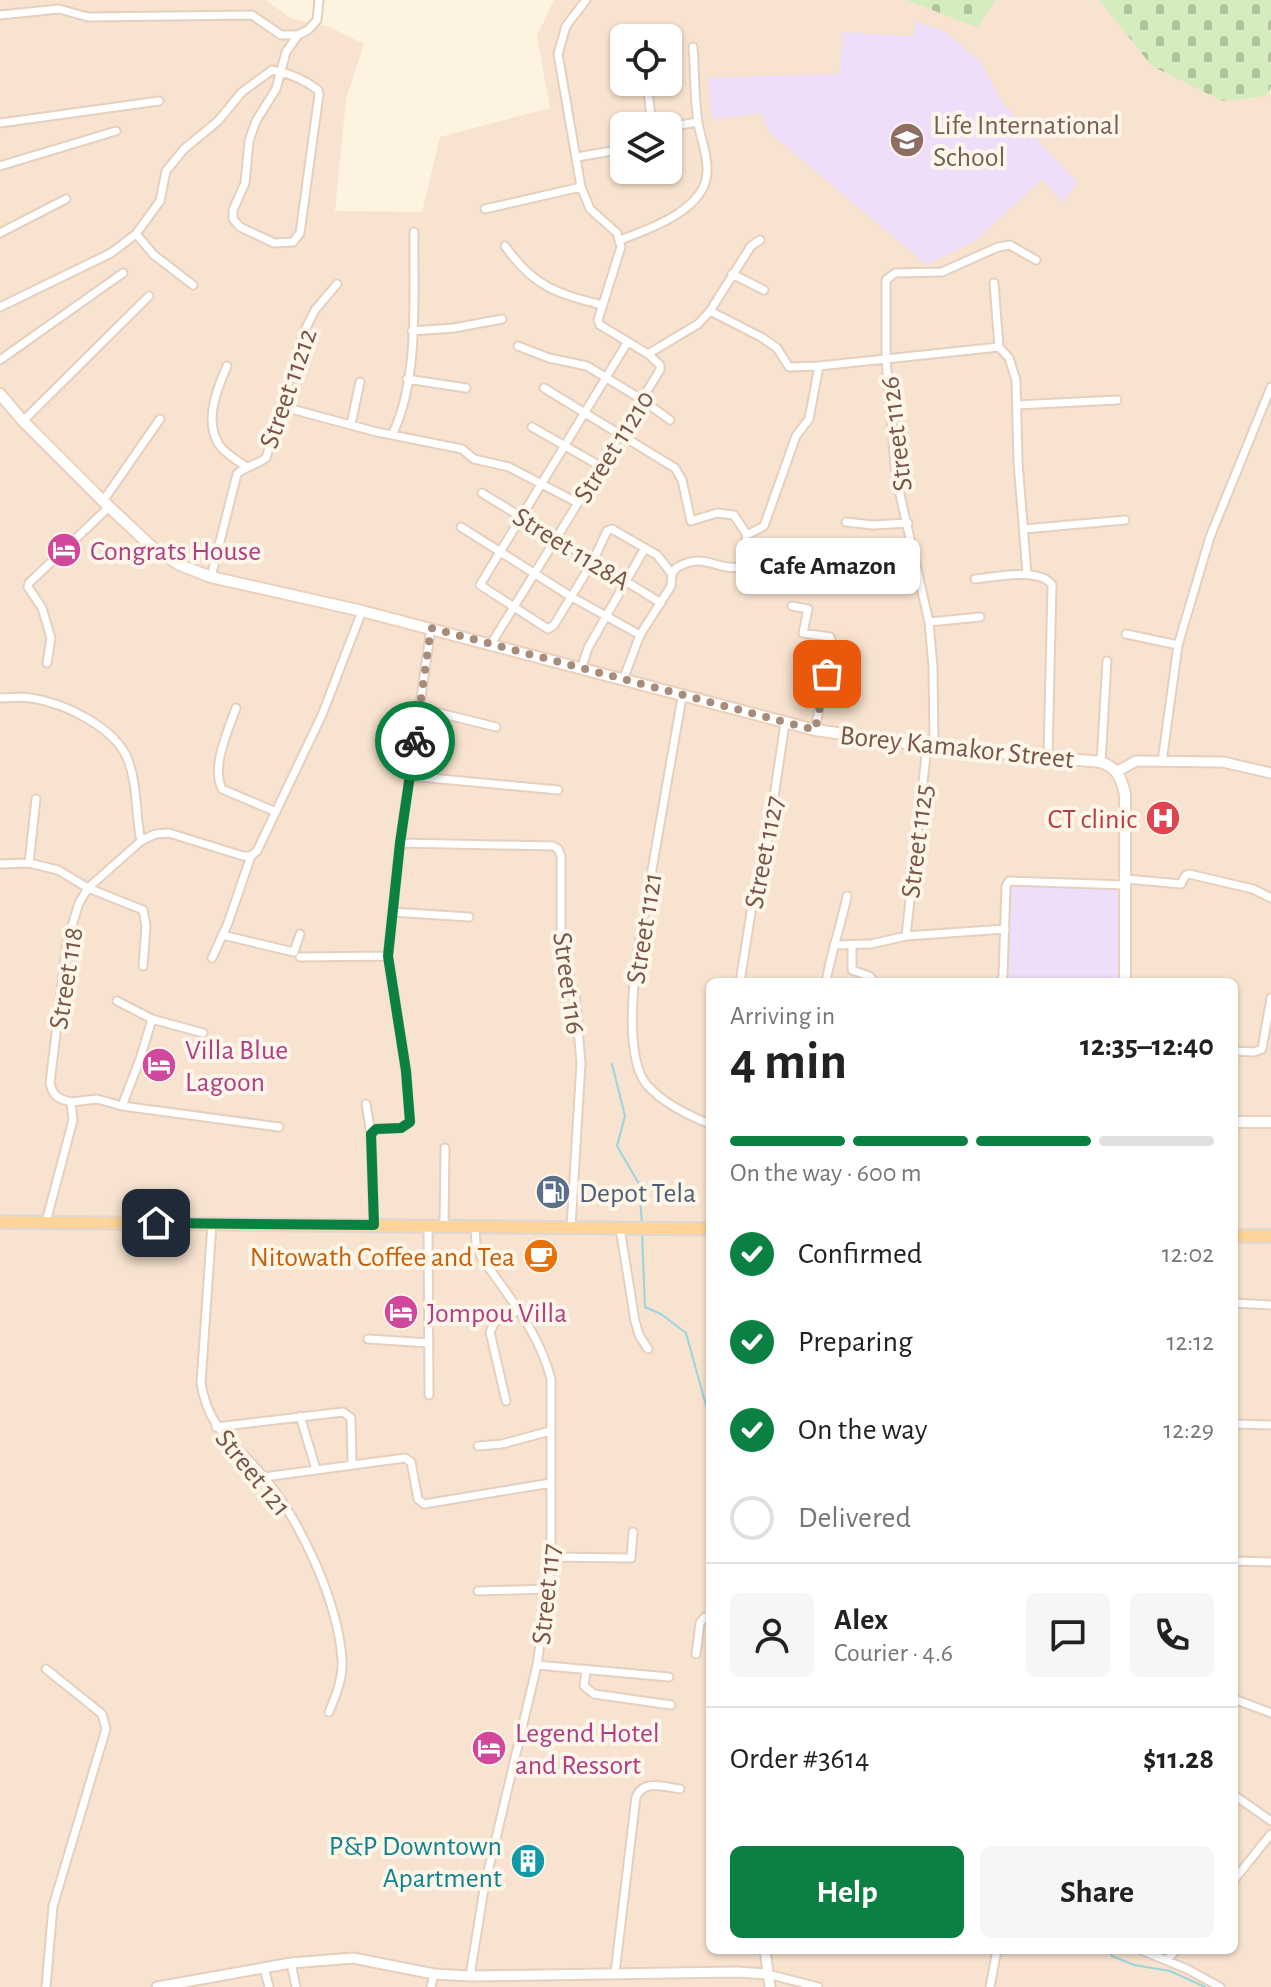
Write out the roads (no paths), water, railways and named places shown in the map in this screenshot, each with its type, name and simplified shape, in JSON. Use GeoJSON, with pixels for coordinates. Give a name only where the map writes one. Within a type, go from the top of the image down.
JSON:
{"type":"FeatureCollection","features":[{"type":"Feature","properties":{"kind":"main road","name":"Borey Kamakor Street"},"geometry":{"type":"LineString","coordinates":[[0,394],[23,421],[153,548],[180,565],[211,577],[431,628],[815,730],[930,746],[1101,762],[1118,771]]}},
{"type":"Feature","properties":{"kind":"main road"},"geometry":{"type":"LineString","coordinates":[[1118,771],[1125,794],[1125,978]]}},
{"type":"Feature","properties":{"kind":"main road"},"geometry":{"type":"LineString","coordinates":[[1238,1122],[1271,1122]]}},
{"type":"Feature","properties":{"kind":"main road"},"geometry":{"type":"LineString","coordinates":[[0,1222],[706,1229]]}},
{"type":"Feature","properties":{"kind":"main road"},"geometry":{"type":"LineString","coordinates":[[1238,1236],[1271,1236]]}},
{"type":"Feature","properties":{"kind":"street"},"geometry":{"type":"LineString","coordinates":[[0,15],[59,9],[88,17],[252,15],[281,35],[298,35],[317,20],[319,0]]}},
{"type":"Feature","properties":{"kind":"street"},"geometry":{"type":"LineString","coordinates":[[505,246],[522,270],[540,284],[602,305],[621,247],[620,240],[617,233],[590,209],[581,187],[558,54],[566,26],[586,0]]}},
{"type":"Feature","properties":{"kind":"street"},"geometry":{"type":"LineString","coordinates":[[0,307],[111,253],[136,234],[160,201],[166,171],[184,149],[218,121],[242,92],[267,71],[281,72],[307,82],[319,94],[300,233],[293,242],[274,243],[240,227],[233,219],[233,210],[245,183],[249,141],[256,121],[276,89],[281,72],[286,52],[298,35]]}},
{"type":"Feature","properties":{"kind":"street"},"geometry":{"type":"LineString","coordinates":[[620,240],[656,227],[694,201],[706,184],[708,167],[698,122],[693,47]]}},
{"type":"Feature","properties":{"kind":"street"},"geometry":{"type":"LineString","coordinates":[[0,123],[159,101]]}},
{"type":"Feature","properties":{"kind":"street"},"geometry":{"type":"LineString","coordinates":[[682,125],[698,122]]}},
{"type":"Feature","properties":{"kind":"street"},"geometry":{"type":"LineString","coordinates":[[0,166],[116,131]]}},
{"type":"Feature","properties":{"kind":"street"},"geometry":{"type":"LineString","coordinates":[[577,157],[610,151]]}},
{"type":"Feature","properties":{"kind":"street"},"geometry":{"type":"LineString","coordinates":[[485,209],[581,187]]}},
{"type":"Feature","properties":{"kind":"street"},"geometry":{"type":"LineString","coordinates":[[0,233],[66,199]]}},
{"type":"Feature","properties":{"kind":"street"},"geometry":{"type":"LineString","coordinates":[[392,435],[402,412],[407,379],[412,331],[414,232]]}},
{"type":"Feature","properties":{"kind":"street"},"geometry":{"type":"LineString","coordinates":[[136,234],[154,255],[193,285]]}},
{"type":"Feature","properties":{"kind":"street"},"geometry":{"type":"LineString","coordinates":[[648,354],[698,324],[710,311],[751,246],[760,240]]}},
{"type":"Feature","properties":{"kind":"street","name":"Street 1126"},"geometry":{"type":"LineString","coordinates":[[930,746],[933,667],[929,622],[896,477],[886,359],[886,280],[889,276],[906,272],[942,272],[998,247],[1010,245],[1036,260]]}},
{"type":"Feature","properties":{"kind":"street"},"geometry":{"type":"LineString","coordinates":[[0,360],[123,273]]}},
{"type":"Feature","properties":{"kind":"street"},"geometry":{"type":"LineString","coordinates":[[732,274],[764,290]]}},
{"type":"Feature","properties":{"kind":"street"},"geometry":{"type":"LineString","coordinates":[[994,283],[999,347],[1009,358],[1016,380],[1018,462],[1027,574]]}},
{"type":"Feature","properties":{"kind":"street","name":"Street 11212"},"geometry":{"type":"LineString","coordinates":[[211,577],[237,474],[245,466],[257,464],[266,458],[304,332],[315,310],[337,284]]}},
{"type":"Feature","properties":{"kind":"street"},"geometry":{"type":"LineString","coordinates":[[23,421],[149,296]]}},
{"type":"Feature","properties":{"kind":"street","name":"Street 11210"},"geometry":{"type":"LineString","coordinates":[[491,644],[660,370],[660,365],[648,354],[600,325],[598,320],[602,305]]}},
{"type":"Feature","properties":{"kind":"street"},"geometry":{"type":"LineString","coordinates":[[710,311],[777,348],[789,367],[999,347]]}},
{"type":"Feature","properties":{"kind":"street"},"geometry":{"type":"LineString","coordinates":[[412,331],[454,328],[502,319]]}},
{"type":"Feature","properties":{"kind":"street"},"geometry":{"type":"LineString","coordinates":[[627,343],[480,585],[548,629],[554,625],[593,561],[607,531],[612,529],[663,559],[672,574]]}},
{"type":"Feature","properties":{"kind":"street"},"geometry":{"type":"LineString","coordinates":[[518,346],[549,358],[576,362],[606,377],[670,420]]}},
{"type":"Feature","properties":{"kind":"street"},"geometry":{"type":"LineString","coordinates":[[227,366],[213,397],[214,428],[219,445],[245,466]]}},
{"type":"Feature","properties":{"kind":"street"},"geometry":{"type":"LineString","coordinates":[[544,388],[678,471],[691,521],[726,513],[734,515],[747,535],[764,526],[796,436],[809,419],[819,366]]}},
{"type":"Feature","properties":{"kind":"street"},"geometry":{"type":"LineString","coordinates":[[407,379],[466,388]]}},
{"type":"Feature","properties":{"kind":"street"},"geometry":{"type":"LineString","coordinates":[[351,424],[360,382]]}},
{"type":"Feature","properties":{"kind":"street"},"geometry":{"type":"LineString","coordinates":[[1162,762],[1178,645],[1210,537],[1271,387]]}},
{"type":"Feature","properties":{"kind":"street"},"geometry":{"type":"LineString","coordinates":[[1017,405],[1117,400]]}},
{"type":"Feature","properties":{"kind":"street"},"geometry":{"type":"LineString","coordinates":[[280,406],[392,435],[462,449],[474,459],[509,467],[578,503]]}},
{"type":"Feature","properties":{"kind":"street"},"geometry":{"type":"LineString","coordinates":[[47,663],[51,638],[42,608],[28,587],[29,583],[106,504],[160,419]]}},
{"type":"Feature","properties":{"kind":"street"},"geometry":{"type":"LineString","coordinates":[[532,427],[600,466]]}},
{"type":"Feature","properties":{"kind":"street","name":"Street 1128A"},"geometry":{"type":"LineString","coordinates":[[482,493],[661,603]]}},
{"type":"Feature","properties":{"kind":"street"},"geometry":{"type":"LineString","coordinates":[[1024,529],[1125,520]]}},
{"type":"Feature","properties":{"kind":"street"},"geometry":{"type":"LineString","coordinates":[[846,522],[873,525],[908,523]]}},
{"type":"Feature","properties":{"kind":"street"},"geometry":{"type":"LineString","coordinates":[[461,527],[570,596],[640,635]]}},
{"type":"Feature","properties":{"kind":"street","name":"Street 1128A"},"geometry":{"type":"LineString","coordinates":[[623,680],[640,635],[671,586],[676,568],[701,560],[740,567],[747,535]]}},
{"type":"Feature","properties":{"kind":"street"},"geometry":{"type":"LineString","coordinates":[[581,669],[588,648],[645,548]]}},
{"type":"Feature","properties":{"kind":"street"},"geometry":{"type":"LineString","coordinates":[[817,569],[919,577]]}},
{"type":"Feature","properties":{"kind":"street"},"geometry":{"type":"LineString","coordinates":[[975,579],[1027,574],[1048,579],[1052,585],[1048,756]]}},
{"type":"Feature","properties":{"kind":"street"},"geometry":{"type":"LineString","coordinates":[[792,606],[808,611],[803,633],[824,635],[830,637],[832,642],[815,730]]}},
{"type":"Feature","properties":{"kind":"street"},"geometry":{"type":"LineString","coordinates":[[212,958],[251,856],[257,851],[322,715],[362,611]]}},
{"type":"Feature","properties":{"kind":"street"},"geometry":{"type":"LineString","coordinates":[[929,622],[980,617]]}},
{"type":"Feature","properties":{"kind":"street"},"geometry":{"type":"LineString","coordinates":[[371,1134],[376,1129],[401,1128],[410,1122],[406,1071],[388,956],[400,843],[431,628]]}},
{"type":"Feature","properties":{"kind":"street"},"geometry":{"type":"LineString","coordinates":[[1126,634],[1178,645]]}},
{"type":"Feature","properties":{"kind":"street"},"geometry":{"type":"LineString","coordinates":[[1101,762],[1107,661]]}},
{"type":"Feature","properties":{"kind":"street","name":"Street 1121"},"geometry":{"type":"LineString","coordinates":[[682,697],[637,956],[633,987],[634,1041],[638,1070],[647,1084],[672,1106],[706,1122]]}},
{"type":"Feature","properties":{"kind":"street"},"geometry":{"type":"LineString","coordinates":[[0,698],[36,699],[76,713],[116,738],[128,759],[141,841],[155,834],[169,833],[251,856]]}},
{"type":"Feature","properties":{"kind":"street"},"geometry":{"type":"LineString","coordinates":[[236,708],[224,741],[219,783],[222,789],[276,812]]}},
{"type":"Feature","properties":{"kind":"street"},"geometry":{"type":"LineString","coordinates":[[419,708],[496,727]]}},
{"type":"Feature","properties":{"kind":"street","name":"Street 1127"},"geometry":{"type":"LineString","coordinates":[[741,978],[752,906],[768,837],[785,723]]}},
{"type":"Feature","properties":{"kind":"street","name":"Street 1125"},"geometry":{"type":"LineString","coordinates":[[906,936],[930,746]]}},
{"type":"Feature","properties":{"kind":"street"},"geometry":{"type":"LineString","coordinates":[[1118,771],[1136,761],[1223,762],[1271,773]]}},
{"type":"Feature","properties":{"kind":"street"},"geometry":{"type":"LineString","coordinates":[[409,776],[558,790]]}},
{"type":"Feature","properties":{"kind":"street"},"geometry":{"type":"LineString","coordinates":[[29,863],[36,799]]}},
{"type":"Feature","properties":{"kind":"street","name":"Street 118"},"geometry":{"type":"LineString","coordinates":[[71,1102],[58,1099],[50,1083],[67,942],[79,903],[88,888],[141,841]]}},
{"type":"Feature","properties":{"kind":"street","name":"Street 116"},"geometry":{"type":"LineString","coordinates":[[400,843],[553,846],[558,849],[561,856],[561,951],[575,994],[581,1063],[571,1227]]}},
{"type":"Feature","properties":{"kind":"street"},"geometry":{"type":"LineString","coordinates":[[0,864],[29,863],[58,870],[88,888],[143,910],[146,926],[143,966]]}},
{"type":"Feature","properties":{"kind":"street"},"geometry":{"type":"LineString","coordinates":[[1000,978],[1006,886],[1009,881],[1181,884],[1189,874],[1253,889],[1271,898]]}},
{"type":"Feature","properties":{"kind":"street"},"geometry":{"type":"LineString","coordinates":[[827,978],[847,896]]}},
{"type":"Feature","properties":{"kind":"street"},"geometry":{"type":"LineString","coordinates":[[392,912],[469,917]]}},
{"type":"Feature","properties":{"kind":"street"},"geometry":{"type":"LineString","coordinates":[[834,945],[871,944],[906,936],[1005,929]]}},
{"type":"Feature","properties":{"kind":"street"},"geometry":{"type":"LineString","coordinates":[[222,935],[294,952],[300,934]]}},
{"type":"Feature","properties":{"kind":"street"},"geometry":{"type":"LineString","coordinates":[[852,945],[852,970],[871,978]]}},
{"type":"Feature","properties":{"kind":"street"},"geometry":{"type":"LineString","coordinates":[[300,957],[388,956]]}},
{"type":"Feature","properties":{"kind":"street"},"geometry":{"type":"LineString","coordinates":[[1238,1051],[1262,1049],[1271,998]]}},
{"type":"Feature","properties":{"kind":"street"},"geometry":{"type":"LineString","coordinates":[[117,1001],[152,1019],[203,1033]]}},
{"type":"Feature","properties":{"kind":"street"},"geometry":{"type":"LineString","coordinates":[[122,1106],[152,1019]]}},
{"type":"Feature","properties":{"kind":"street"},"geometry":{"type":"LineString","coordinates":[[46,1222],[73,1120],[71,1102],[97,1099],[122,1106],[279,1127]]}},
{"type":"Feature","properties":{"kind":"street"},"geometry":{"type":"LineString","coordinates":[[366,1104],[371,1134],[374,1225]]}},
{"type":"Feature","properties":{"kind":"street"},"geometry":{"type":"LineString","coordinates":[[444,1226],[445,1148]]}},
{"type":"Feature","properties":{"kind":"street","name":"Street 121"},"geometry":{"type":"LineString","coordinates":[[212,1224],[201,1383],[203,1401],[216,1427],[264,1477],[298,1527],[317,1567],[329,1602],[342,1659],[341,1682],[329,1712]]}},
{"type":"Feature","properties":{"kind":"street"},"geometry":{"type":"LineString","coordinates":[[428,1226],[429,1395]]}},
{"type":"Feature","properties":{"kind":"street","name":"Street 117"},"geometry":{"type":"LineString","coordinates":[[470,1976],[484,1889],[537,1665],[551,1557],[551,1379],[536,1336],[482,1258],[476,1245],[475,1226]]}},
{"type":"Feature","properties":{"kind":"street"},"geometry":{"type":"LineString","coordinates":[[626,1228],[635,1321],[648,1349]]}},
{"type":"Feature","properties":{"kind":"street"},"geometry":{"type":"LineString","coordinates":[[1238,1303],[1271,1305]]}},
{"type":"Feature","properties":{"kind":"street"},"geometry":{"type":"LineString","coordinates":[[506,1401],[490,1332],[495,1322],[519,1310]]}},
{"type":"Feature","properties":{"kind":"street"},"geometry":{"type":"LineString","coordinates":[[368,1339],[429,1343]]}},
{"type":"Feature","properties":{"kind":"street"},"geometry":{"type":"LineString","coordinates":[[216,1427],[343,1412],[351,1418],[352,1464]]}},
{"type":"Feature","properties":{"kind":"street"},"geometry":{"type":"LineString","coordinates":[[300,1416],[316,1469]]}},
{"type":"Feature","properties":{"kind":"street"},"geometry":{"type":"LineString","coordinates":[[1238,1424],[1271,1425]]}},
{"type":"Feature","properties":{"kind":"street"},"geometry":{"type":"LineString","coordinates":[[478,1446],[502,1444],[550,1431]]}},
{"type":"Feature","properties":{"kind":"street"},"geometry":{"type":"LineString","coordinates":[[264,1477],[408,1459],[418,1499],[424,1504],[551,1483]]}},
{"type":"Feature","properties":{"kind":"street"},"geometry":{"type":"LineString","coordinates":[[551,1557],[631,1558],[633,1532]]}},
{"type":"Feature","properties":{"kind":"street"},"geometry":{"type":"LineString","coordinates":[[1238,1561],[1271,1562]]}},
{"type":"Feature","properties":{"kind":"street"},"geometry":{"type":"LineString","coordinates":[[478,1591],[548,1589]]}},
{"type":"Feature","properties":{"kind":"street"},"geometry":{"type":"LineString","coordinates":[[696,1654],[700,1623],[706,1617]]}},
{"type":"Feature","properties":{"kind":"street"},"geometry":{"type":"LineString","coordinates":[[537,1665],[669,1677]]}},
{"type":"Feature","properties":{"kind":"street"},"geometry":{"type":"LineString","coordinates":[[46,1669],[102,1714],[106,1729],[53,1906],[46,1987]]}},
{"type":"Feature","properties":{"kind":"street"},"geometry":{"type":"LineString","coordinates":[[586,1671],[584,1686],[594,1694],[671,1705]]}},
{"type":"Feature","properties":{"kind":"street"},"geometry":{"type":"LineString","coordinates":[[1238,1701],[1271,1713]]}},
{"type":"Feature","properties":{"kind":"street"},"geometry":{"type":"LineString","coordinates":[[615,1973],[636,1797],[640,1788],[647,1785],[680,1789]]}},
{"type":"Feature","properties":{"kind":"street"},"geometry":{"type":"LineString","coordinates":[[1238,1798],[1271,1821]]}},
{"type":"Feature","properties":{"kind":"street"},"geometry":{"type":"LineString","coordinates":[[1238,1875],[1271,1834]]}},
{"type":"Feature","properties":{"kind":"street"},"geometry":{"type":"LineString","coordinates":[[765,1954],[770,1987]]}},
{"type":"Feature","properties":{"kind":"street"},"geometry":{"type":"LineString","coordinates":[[990,1987],[996,1954]]}},
{"type":"Feature","properties":{"kind":"street"},"geometry":{"type":"LineString","coordinates":[[1151,1954],[1220,1987]]}},
{"type":"Feature","properties":{"kind":"street"},"geometry":{"type":"LineString","coordinates":[[1167,1960],[1172,1954]]}},
{"type":"Feature","properties":{"kind":"street"},"geometry":{"type":"LineString","coordinates":[[157,1987],[291,1963],[353,1958],[434,1974],[736,1972],[767,1974],[818,1987]]}},
{"type":"Feature","properties":{"kind":"street"},"geometry":{"type":"LineString","coordinates":[[291,1963],[296,1987]]}},
{"type":"Feature","properties":{"kind":"street"},"geometry":{"type":"LineString","coordinates":[[264,1968],[269,1987]]}},
{"type":"Feature","properties":{"kind":"street"},"geometry":{"type":"LineString","coordinates":[[431,1987],[434,1974]]}},
{"type":"Feature","properties":{"kind":"waterway"},"geometry":{"type":"LineString","coordinates":[[612,1064],[625,1116],[617,1146],[639,1184],[642,1225]]}},
{"type":"Feature","properties":{"kind":"waterway"},"geometry":{"type":"LineString","coordinates":[[642,1232],[645,1307],[661,1314],[686,1333],[706,1406]]}},
{"type":"Feature","properties":{"kind":"waterway"},"geometry":{"type":"LineString","coordinates":[[1111,1954],[1134,1965],[1170,1971],[1205,1987]]}},
{"type":"Feature","properties":{"kind":"place","name":"Life International School"},"geometry":{"type":"Point","coordinates":[907,140]}},
{"type":"Feature","properties":{"kind":"place","name":"Congrats House"},"geometry":{"type":"Point","coordinates":[64,550]}},
{"type":"Feature","properties":{"kind":"place","name":"Cafe Amazon"},"geometry":{"type":"Point","coordinates":[827,674]}},
{"type":"Feature","properties":{"kind":"place","name":"CT clinic"},"geometry":{"type":"Point","coordinates":[1163,818]}},
{"type":"Feature","properties":{"kind":"place","name":"Villa Blue Lagoon"},"geometry":{"type":"Point","coordinates":[159,1065]}},
{"type":"Feature","properties":{"kind":"place","name":"Depot Tela"},"geometry":{"type":"Point","coordinates":[553,1192]}},
{"type":"Feature","properties":{"kind":"place","name":"Nitowath Coffee and Tea"},"geometry":{"type":"Point","coordinates":[541,1256]}},
{"type":"Feature","properties":{"kind":"place","name":"Jompou Villa"},"geometry":{"type":"Point","coordinates":[401,1312]}},
{"type":"Feature","properties":{"kind":"place","name":"Legend Hotel and Ressort"},"geometry":{"type":"Point","coordinates":[489,1748]}},
{"type":"Feature","properties":{"kind":"place","name":"P&P Downtown Apartment"},"geometry":{"type":"Point","coordinates":[528,1861]}}]}
